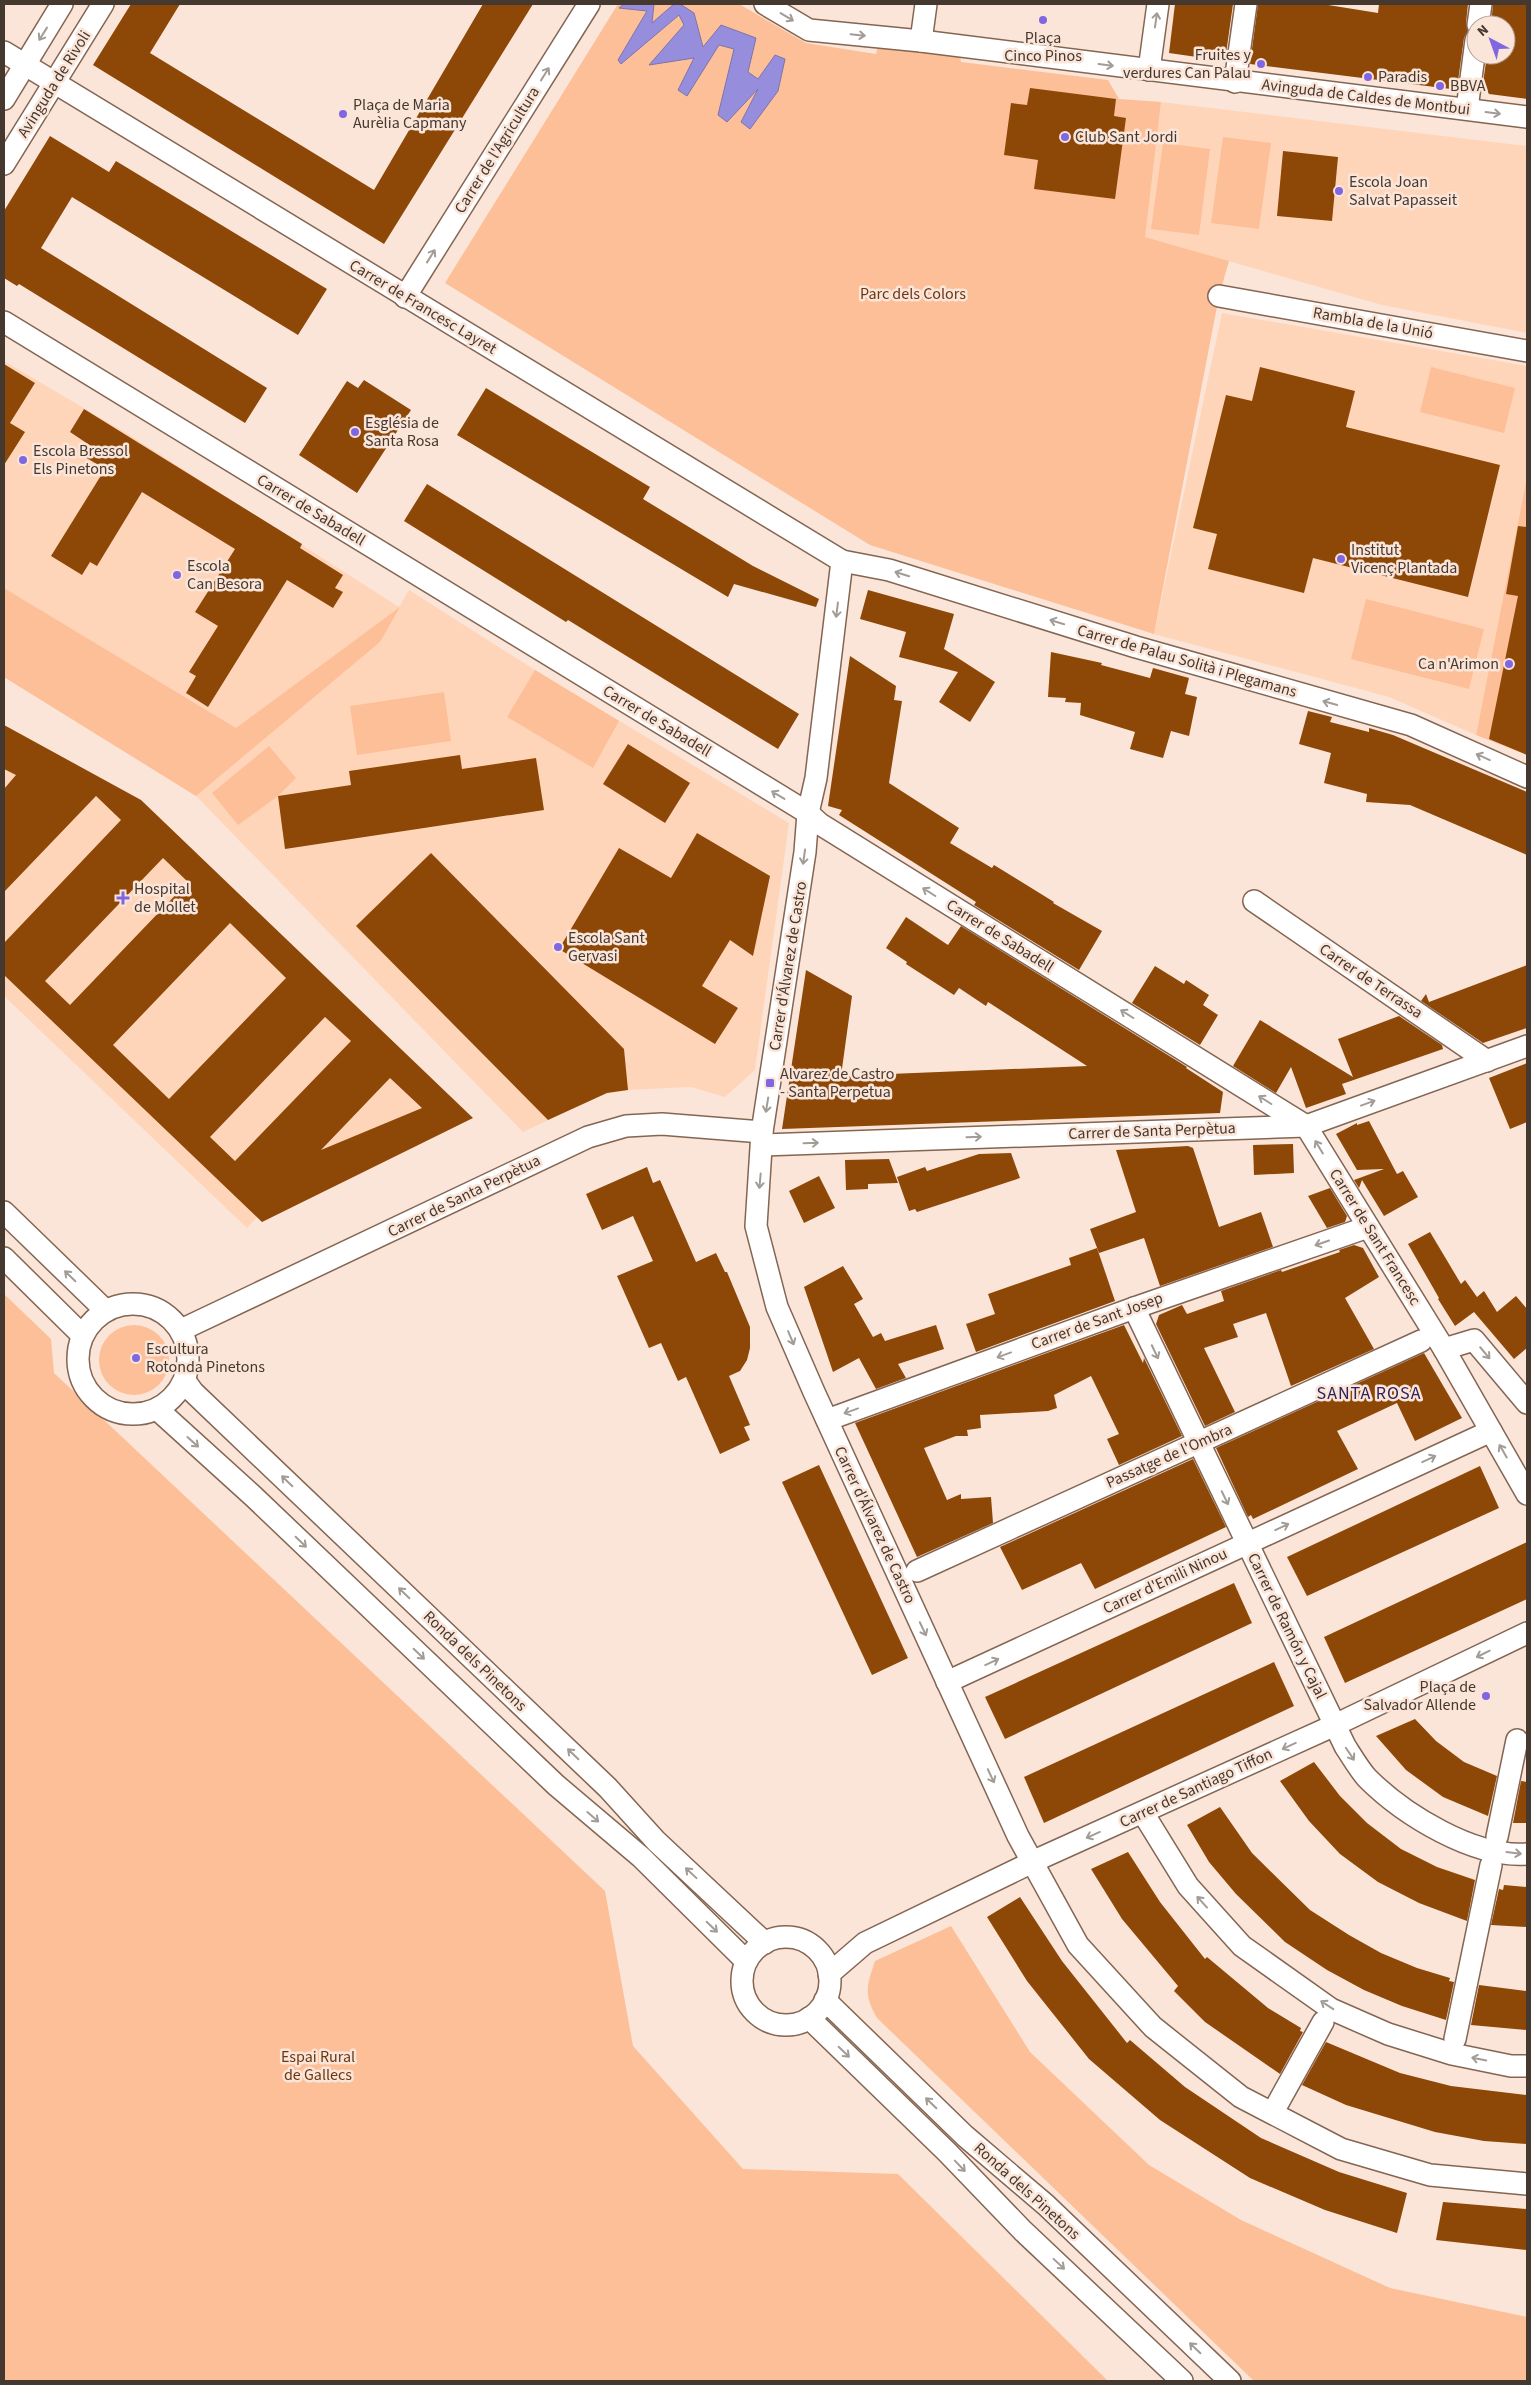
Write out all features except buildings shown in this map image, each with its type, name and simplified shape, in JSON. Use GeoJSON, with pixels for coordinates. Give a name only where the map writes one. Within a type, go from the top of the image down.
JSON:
{"type":"FeatureCollection","features":[{"type":"Feature","properties":{"kind":"street"},"geometry":{"type":"LineString","coordinates":[[4,99],[62,4]]}},
{"type":"Feature","properties":{"kind":"street","name":"Avinguda de Rivoli"},"geometry":{"type":"LineString","coordinates":[[4,164],[103,4]]}},
{"type":"Feature","properties":{"kind":"street","name":"Carrer de l'Agricultura"},"geometry":{"type":"LineString","coordinates":[[405,297],[589,4]]}},
{"type":"Feature","properties":{"kind":"street","name":"Avinguda de Caldes de Montbui"},"geometry":{"type":"LineString","coordinates":[[765,4],[809,30],[921,41],[1235,82],[1527,117]]}},
{"type":"Feature","properties":{"kind":"street"},"geometry":{"type":"LineString","coordinates":[[921,41],[926,4]]}},
{"type":"Feature","properties":{"kind":"street"},"geometry":{"type":"LineString","coordinates":[[1149,70],[1158,4]]}},
{"type":"Feature","properties":{"kind":"street"},"geometry":{"type":"LineString","coordinates":[[1235,82],[1246,4]]}},
{"type":"Feature","properties":{"kind":"street","name":"Carrer de Francesc Layret"},"geometry":{"type":"LineString","coordinates":[[4,52],[842,561]]}},
{"type":"Feature","properties":{"kind":"street"},"geometry":{"type":"LineString","coordinates":[[1467,109],[1473,65]]}},
{"type":"Feature","properties":{"kind":"street","name":"Rambla de la Unió"},"geometry":{"type":"LineString","coordinates":[[1219,296],[1527,350]]}},
{"type":"Feature","properties":{"kind":"street","name":"Carrer de Sabadell"},"geometry":{"type":"LineString","coordinates":[[4,322],[808,813],[820,824],[1306,1126]]}},
{"type":"Feature","properties":{"kind":"street","name":"Carrer de Palau Solità i Plegamans"},"geometry":{"type":"LineString","coordinates":[[842,561],[889,570],[1136,647],[1411,725],[1527,777]]}},
{"type":"Feature","properties":{"kind":"street","name":"Carrer d'Álvarez de Castro"},"geometry":{"type":"LineString","coordinates":[[842,561],[816,778],[808,813],[805,852],[762,1138],[756,1226],[777,1307],[1018,1836],[1078,1945],[1153,2026],[1241,2097],[1341,2149],[1430,2175],[1527,2184]]}},
{"type":"Feature","properties":{"kind":"street","name":"Carrer de Terrassa"},"geometry":{"type":"LineString","coordinates":[[1254,901],[1487,1060]]}},
{"type":"Feature","properties":{"kind":"street","name":"Carrer de Santa Perpètua"},"geometry":{"type":"LineString","coordinates":[[181,1330],[588,1137],[626,1126],[662,1124],[762,1138],[1306,1126],[1527,1046]]}},
{"type":"Feature","properties":{"kind":"street","name":"Carrer de Sant Francesc"},"geometry":{"type":"LineString","coordinates":[[1306,1126],[1444,1349],[1527,1494]]}},
{"type":"Feature","properties":{"kind":"street"},"geometry":{"type":"LineString","coordinates":[[4,1212],[105,1310]]}},
{"type":"Feature","properties":{"kind":"street","name":"Carrer de Sant Josep"},"geometry":{"type":"LineString","coordinates":[[827,1420],[1134,1308],[1368,1228]]}},
{"type":"Feature","properties":{"kind":"street"},"geometry":{"type":"LineString","coordinates":[[4,1258],[82,1336]]}},
{"type":"Feature","properties":{"kind":"street"},"geometry":{"type":"LineString","coordinates":[[146,1304],[164,1312],[181,1330],[188,1346],[189,1364],[185,1380],[174,1397],[157,1409],[129,1414],[106,1407],[93,1398],[84,1385],[77,1361],[82,1336],[90,1322],[105,1310],[118,1305],[146,1304]]}},
{"type":"Feature","properties":{"kind":"street","name":"Carrer de Ramón y Cajal"},"geometry":{"type":"LineString","coordinates":[[1134,1308],[1246,1544],[1345,1746],[1366,1777],[1397,1804],[1428,1824],[1471,1845],[1527,1854]]}},
{"type":"Feature","properties":{"kind":"street"},"geometry":{"type":"LineString","coordinates":[[1444,1349],[1474,1340],[1527,1403]]}},
{"type":"Feature","properties":{"kind":"street","name":"Passatge de l'Ombra"},"geometry":{"type":"LineString","coordinates":[[916,1571],[1421,1341]]}},
{"type":"Feature","properties":{"kind":"street","name":"Ronda dels Pinetons"},"geometry":{"type":"LineString","coordinates":[[185,1380],[193,1392],[608,1788],[656,1841],[765,1943]]}},
{"type":"Feature","properties":{"kind":"street","name":"Ronda dels Pinetons"},"geometry":{"type":"LineString","coordinates":[[157,1409],[253,1496],[556,1785],[641,1858],[746,1961]]}},
{"type":"Feature","properties":{"kind":"street","name":"Carrer d'Emili Ninou"},"geometry":{"type":"LineString","coordinates":[[947,1682],[1491,1431]]}},
{"type":"Feature","properties":{"kind":"street","name":"Carrer de Santiago Tiffon"},"geometry":{"type":"LineString","coordinates":[[829,1974],[865,1943],[1033,1862],[1335,1725],[1527,1633]]}},
{"type":"Feature","properties":{"kind":"street"},"geometry":{"type":"LineString","coordinates":[[1497,1838],[1517,1740]]}},
{"type":"Feature","properties":{"kind":"street"},"geometry":{"type":"LineString","coordinates":[[1143,1813],[1188,1886],[1242,1946],[1331,2009],[1388,2034],[1452,2054],[1511,2066],[1527,2066]]}},
{"type":"Feature","properties":{"kind":"street"},"geometry":{"type":"LineString","coordinates":[[1454,2039],[1491,1866]]}},
{"type":"Feature","properties":{"kind":"street"},"geometry":{"type":"LineString","coordinates":[[789,1937],[802,1940],[820,1954],[829,1974],[828,1992],[818,2010],[809,2018],[785,2025],[772,2023],[752,2009],[744,1992],[742,1973],[746,1961],[754,1950],[777,1938],[789,1937]]}},
{"type":"Feature","properties":{"kind":"street","name":"Carrer de Santiago Tiffon"},"geometry":{"type":"LineString","coordinates":[[802,1940],[830,1946],[865,1943]]}},
{"type":"Feature","properties":{"kind":"street","name":"Ronda dels Pinetons"},"geometry":{"type":"LineString","coordinates":[[825,2000],[965,2136],[1046,2205],[1230,2381]]}},
{"type":"Feature","properties":{"kind":"street","name":"Ronda dels Pinetons"},"geometry":{"type":"LineString","coordinates":[[809,2018],[947,2152],[1023,2231],[1182,2381]]}},
{"type":"Feature","properties":{"kind":"street"},"geometry":{"type":"LineString","coordinates":[[1278,2103],[1323,2022]]}},
{"type":"Feature","properties":{"kind":"shaded area"},"geometry":{"type":"Polygon","coordinates":[[[624,4],[654,4],[652,23],[674,4],[680,4],[694,13],[703,47],[721,25],[756,38],[748,72],[758,79],[775,55],[785,59],[778,91],[750,129],[741,122],[758,89],[727,122],[718,115],[734,49],[719,45],[687,96],[678,90],[694,58],[649,65],[684,25],[679,15],[621,64],[618,60],[647,11],[619,8],[624,4]]]}},
{"type":"Feature","properties":{"kind":"shaded area","name":"Escola Joan Salvat Papasseit"},"geometry":{"type":"Polygon","coordinates":[[[1161,102],[1527,146],[1527,333],[1382,305],[1144,237],[1161,102]]]}},
{"type":"Feature","properties":{"kind":"shaded area","name":"Institut Vicenç Plantada"},"geometry":{"type":"Polygon","coordinates":[[[1222,313],[1527,366],[1527,477],[1476,735],[1389,697],[1154,634],[1222,313]]]}},
{"type":"Feature","properties":{"kind":"shaded area","name":"Escola Sant Gervasi"},"geometry":{"type":"Polygon","coordinates":[[[4,361],[126,433],[399,607],[409,590],[535,670],[789,823],[755,1070],[725,1097],[691,1087],[607,1093],[523,1132],[196,796],[4,677],[4,361]]]}},
{"type":"Feature","properties":{"kind":"shaded area","name":"Hospital de Mollet"},"geometry":{"type":"Polygon","coordinates":[[[4,725],[141,800],[473,1118],[262,1222],[258,1216],[247,1228],[4,996],[4,725]]]}},
{"type":"Feature","properties":{"kind":"green space","name":"Parc dels Colors"},"geometry":{"type":"Polygon","coordinates":[[[618,4],[739,4],[806,43],[876,54],[878,45],[960,55],[961,62],[1108,80],[1119,99],[1161,102],[1145,237],[1229,261],[1219,296],[1154,634],[870,545],[445,283],[618,4]]]}},
{"type":"Feature","properties":{"kind":"green space"},"geometry":{"type":"Polygon","coordinates":[[[1223,137],[1271,143],[1259,229],[1211,223],[1223,137]]]}},
{"type":"Feature","properties":{"kind":"green space"},"geometry":{"type":"Polygon","coordinates":[[[1163,143],[1210,149],[1199,235],[1151,229],[1163,143]]]}},
{"type":"Feature","properties":{"kind":"green space"},"geometry":{"type":"Polygon","coordinates":[[[1431,367],[1515,388],[1504,433],[1420,412],[1431,367]]]}},
{"type":"Feature","properties":{"kind":"green space","name":"Ca n'Arimon"},"geometry":{"type":"Polygon","coordinates":[[[1527,477],[1527,755],[1476,735],[1527,477]]]}},
{"type":"Feature","properties":{"kind":"green space"},"geometry":{"type":"Polygon","coordinates":[[[4,588],[236,728],[400,607],[380,642],[196,796],[4,677],[4,588]]]}},
{"type":"Feature","properties":{"kind":"green space"},"geometry":{"type":"Polygon","coordinates":[[[1366,599],[1484,629],[1469,689],[1351,659],[1366,599]]]}},
{"type":"Feature","properties":{"kind":"green space"},"geometry":{"type":"Polygon","coordinates":[[[535,670],[619,721],[593,768],[507,717],[535,670]]]}},
{"type":"Feature","properties":{"kind":"green space"},"geometry":{"type":"Polygon","coordinates":[[[444,692],[451,741],[357,755],[350,706],[444,692]]]}},
{"type":"Feature","properties":{"kind":"green space"},"geometry":{"type":"Polygon","coordinates":[[[269,746],[296,778],[278,796],[238,825],[212,793],[269,746]]]}},
{"type":"Feature","properties":{"kind":"green space","name":"Espai Rural de Gallecs"},"geometry":{"type":"Polygon","coordinates":[[[4,1294],[51,1339],[54,1373],[605,1891],[633,2046],[743,2169],[898,2174],[1108,2381],[4,2381],[4,1294]]]}},
{"type":"Feature","properties":{"kind":"green space"},"geometry":{"type":"Polygon","coordinates":[[[134,1325],[147,1328],[159,1335],[166,1347],[169,1360],[166,1373],[159,1385],[147,1392],[134,1395],[121,1392],[109,1385],[102,1373],[99,1360],[102,1347],[109,1335],[121,1328],[134,1325]]]}},
{"type":"Feature","properties":{"kind":"green space"},"geometry":{"type":"Polygon","coordinates":[[[951,1926],[1030,2052],[1149,2165],[1241,2220],[1390,2288],[1527,2317],[1527,2381],[1254,2381],[877,2018],[868,1997],[868,1985],[875,1961],[951,1926]]]}},
{"type":"Feature","properties":{"kind":"place","name":"Plaça Cinco Pinos"},"geometry":{"type":"Point","coordinates":[1043,20]}},
{"type":"Feature","properties":{"kind":"place","name":"Fruites y verdures Can Palau"},"geometry":{"type":"Point","coordinates":[1261,64]}},
{"type":"Feature","properties":{"kind":"place","name":"Paradis"},"geometry":{"type":"Point","coordinates":[1368,77]}},
{"type":"Feature","properties":{"kind":"place","name":"BBVA"},"geometry":{"type":"Point","coordinates":[1440,86]}},
{"type":"Feature","properties":{"kind":"place","name":"Plaça de Maria Aurèlia Capmany"},"geometry":{"type":"Point","coordinates":[343,114]}},
{"type":"Feature","properties":{"kind":"place","name":"Club Sant Jordi"},"geometry":{"type":"Point","coordinates":[1065,137]}},
{"type":"Feature","properties":{"kind":"place","name":"Escola Joan Salvat Papasseit"},"geometry":{"type":"Point","coordinates":[1339,191]}},
{"type":"Feature","properties":{"kind":"place","name":"Església de Santa Rosa"},"geometry":{"type":"Point","coordinates":[355,432]}},
{"type":"Feature","properties":{"kind":"place","name":"Escola Bressol Els Pinetons"},"geometry":{"type":"Point","coordinates":[23,460]}},
{"type":"Feature","properties":{"kind":"place","name":"Institut Vicenç Plantada"},"geometry":{"type":"Point","coordinates":[1341,559]}},
{"type":"Feature","properties":{"kind":"place","name":"Escola Can Besora"},"geometry":{"type":"Point","coordinates":[177,575]}},
{"type":"Feature","properties":{"kind":"place","name":"Ca n'Arimon"},"geometry":{"type":"Point","coordinates":[1509,664]}},
{"type":"Feature","properties":{"kind":"place","name":"Hospital de Mollet"},"geometry":{"type":"Point","coordinates":[123,898]}},
{"type":"Feature","properties":{"kind":"place","name":"Escola Sant Gervasi"},"geometry":{"type":"Point","coordinates":[558,947]}},
{"type":"Feature","properties":{"kind":"place","name":"Alvarez de Castro - Santa Perpetua"},"geometry":{"type":"Point","coordinates":[770,1083]}},
{"type":"Feature","properties":{"kind":"place","name":"Escultura Rotonda Pinetons"},"geometry":{"type":"Point","coordinates":[136,1358]}},
{"type":"Feature","properties":{"kind":"place","name":"Plaça de Salvador Allende"},"geometry":{"type":"Point","coordinates":[1486,1696]}},
{"type":"Feature","properties":{"kind":"district","name":"SANTA ROSA"},"geometry":{"type":"Point","coordinates":[1369,1393]}}]}
